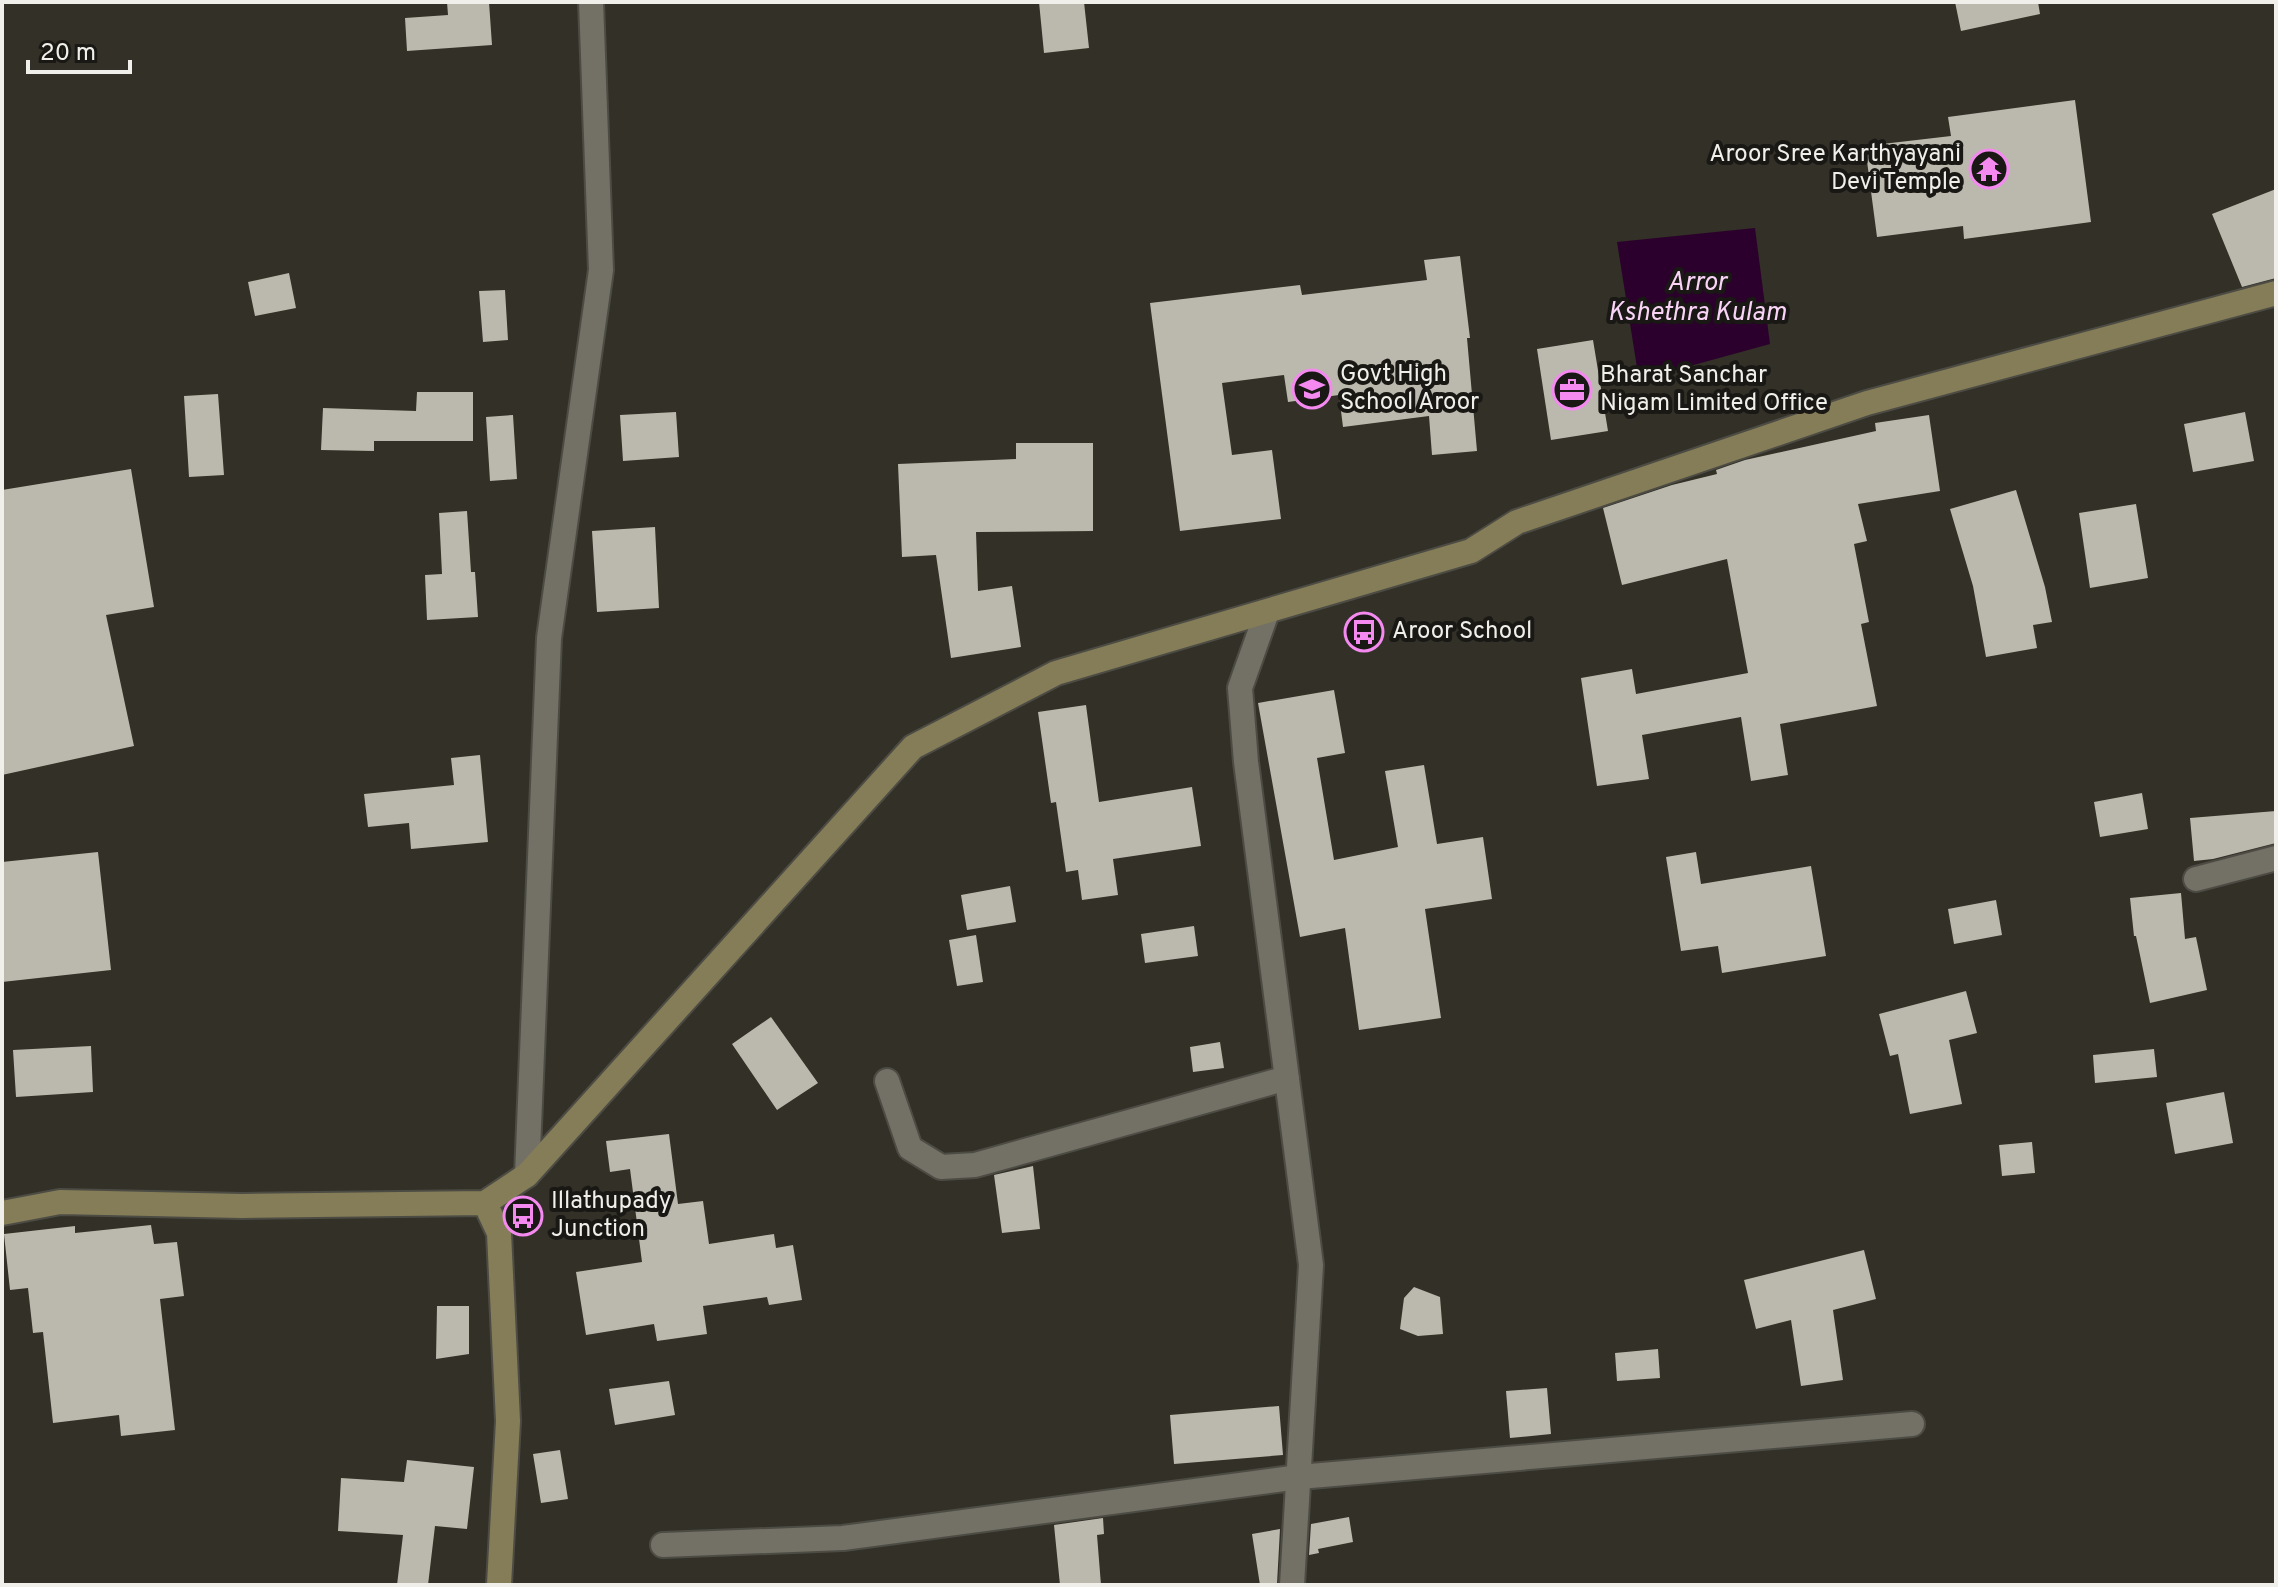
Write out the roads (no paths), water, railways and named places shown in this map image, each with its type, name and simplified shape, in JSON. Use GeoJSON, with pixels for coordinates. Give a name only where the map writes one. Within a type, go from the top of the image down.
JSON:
{"type":"FeatureCollection","features":[{"type":"Feature","properties":{"kind":"main road"},"geometry":{"type":"LineString","coordinates":[[2,1213],[60,1202],[242,1206],[485,1203],[527,1175],[913,747],[1056,673],[1471,551],[1517,522],[1867,403],[2276,293]]}},
{"type":"Feature","properties":{"kind":"main road"},"geometry":{"type":"LineString","coordinates":[[485,1203],[499,1233],[508,1421],[499,1585]]}},
{"type":"Feature","properties":{"kind":"street"},"geometry":{"type":"LineString","coordinates":[[527,1175],[549,638],[601,270],[591,2]]}},
{"type":"Feature","properties":{"kind":"street"},"geometry":{"type":"LineString","coordinates":[[1267,612],[1240,688],[1246,762],[1311,1265],[1292,1585]]}},
{"type":"Feature","properties":{"kind":"street"},"geometry":{"type":"LineString","coordinates":[[2196,879],[2276,858]]}},
{"type":"Feature","properties":{"kind":"street"},"geometry":{"type":"LineString","coordinates":[[887,1081],[910,1148],[941,1167],[975,1165],[1287,1078]]}},
{"type":"Feature","properties":{"kind":"street"},"geometry":{"type":"LineString","coordinates":[[663,1545],[843,1538],[1299,1477],[1912,1424]]}},
{"type":"Feature","properties":{"kind":"water","name":"Arror Kshethra Kulam"},"geometry":{"type":"Polygon","coordinates":[[[1755,228],[1770,344],[1639,380],[1617,242],[1755,228]]]}},
{"type":"Feature","properties":{"kind":"place","name":"Aroor Sree Karthyayani Devi Temple"},"geometry":{"type":"Point","coordinates":[1989,169]}},
{"type":"Feature","properties":{"kind":"place","name":"Govt High School Aroor"},"geometry":{"type":"Point","coordinates":[1312,389]}},
{"type":"Feature","properties":{"kind":"place","name":"Bharat Sanchar Nigam Limited Office"},"geometry":{"type":"Point","coordinates":[1572,390]}},
{"type":"Feature","properties":{"kind":"place","name":"Aroor School"},"geometry":{"type":"Point","coordinates":[1364,632]}},
{"type":"Feature","properties":{"kind":"place","name":"Illathupady Junction"},"geometry":{"type":"Point","coordinates":[523,1216]}}]}
